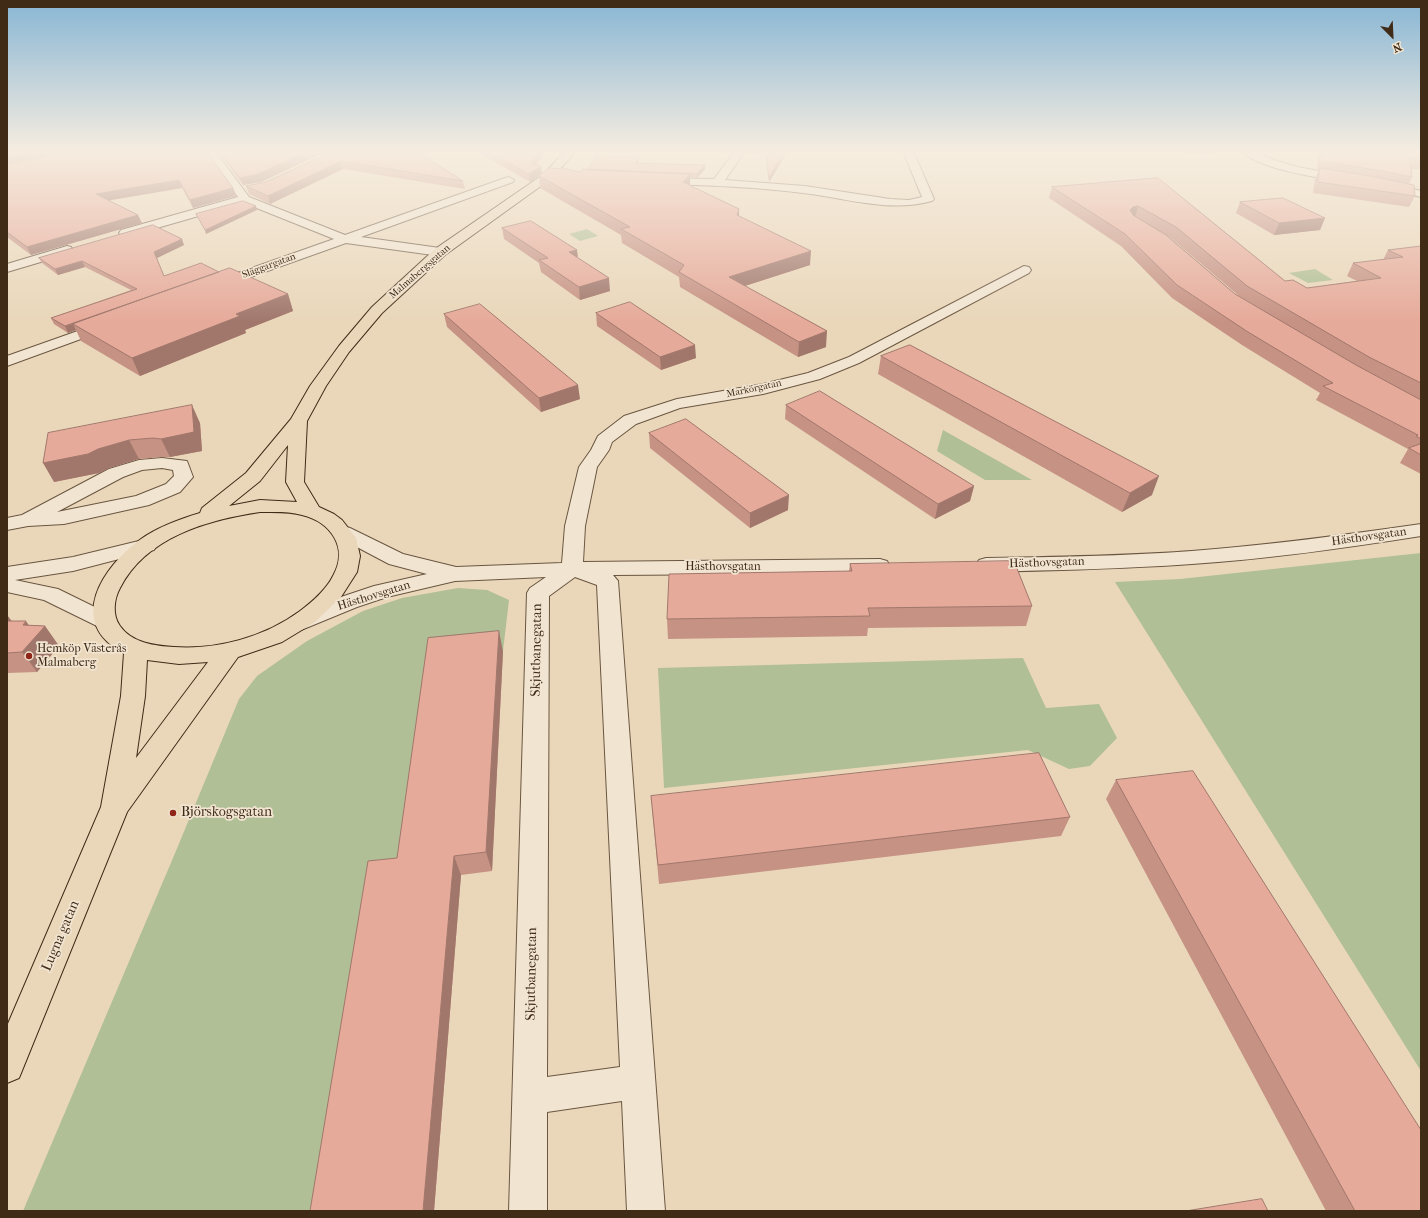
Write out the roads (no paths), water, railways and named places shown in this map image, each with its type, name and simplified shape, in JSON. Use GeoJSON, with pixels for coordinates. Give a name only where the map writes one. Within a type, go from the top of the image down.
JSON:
{"type":"FeatureCollection","features":[{"type":"Feature","properties":{"kind":"main road","name":"Malmabergsgatan"},"geometry":{"type":"LineString","coordinates":[[201,518],[253,477],[298,421],[318,386],[344,349],[377,310],[440,252],[503,208]]}},
{"type":"Feature","properties":{"kind":"main road","name":"Malmabergsgatan"},"geometry":{"type":"LineString","coordinates":[[298,421],[295,482],[311,511]]}},
{"type":"Feature","properties":{"kind":"main road"},"geometry":{"type":"LineString","coordinates":[[260,506],[287,506],[311,511],[330,520],[343,532],[350,548],[348,566],[339,585],[321,605],[296,624],[265,639],[230,650],[196,656],[163,655],[136,649],[116,637],[105,621],[103,602],[111,582],[126,563],[147,545],[173,530],[201,518],[231,510],[260,506]]}},
{"type":"Feature","properties":{"kind":"main road","name":"Lugna gatan"},"geometry":{"type":"LineString","coordinates":[[7,1066],[115,807],[133,696],[136,649]]}},
{"type":"Feature","properties":{"kind":"main road","name":"Lugna gatan"},"geometry":{"type":"LineString","coordinates":[[115,807],[230,650]]}},
{"type":"Feature","properties":{"kind":"street"},"geometry":{"type":"LineString","coordinates":[[117,236],[201,208]]}},
{"type":"Feature","properties":{"kind":"street"},"geometry":{"type":"LineString","coordinates":[[277,208],[345,239],[440,252]]}},
{"type":"Feature","properties":{"kind":"street","name":"Släggargatan"},"geometry":{"type":"LineString","coordinates":[[205,289],[432,208]]}},
{"type":"Feature","properties":{"kind":"street"},"geometry":{"type":"LineString","coordinates":[[7,268],[80,246]]}},
{"type":"Feature","properties":{"kind":"street","name":"Markörgatan"},"geometry":{"type":"LineString","coordinates":[[572,569],[575,526],[588,467],[600,450],[604,440],[630,420],[677,404],[763,389],[814,376],[854,360],[1024,270]]}},
{"type":"Feature","properties":{"kind":"street"},"geometry":{"type":"LineString","coordinates":[[7,361],[117,321]]}},
{"type":"Feature","properties":{"kind":"street"},"geometry":{"type":"LineString","coordinates":[[7,524],[28,520],[64,518],[142,501],[173,488],[184,477],[181,465],[162,463],[140,465],[116,473],[28,520]]}},
{"type":"Feature","properties":{"kind":"street","name":"Hästhovsgatan"},"geometry":{"type":"LineString","coordinates":[[967,565],[1104,561],[1221,555],[1350,541],[1421,530]]}},
{"type":"Feature","properties":{"kind":"street","name":"Hästhovsgatan"},"geometry":{"type":"LineString","coordinates":[[343,532],[396,559],[455,574]]}},
{"type":"Feature","properties":{"kind":"street"},"geometry":{"type":"LineString","coordinates":[[7,574],[73,564],[147,545]]}},
{"type":"Feature","properties":{"kind":"street","name":"Hästhovsgatan"},"geometry":{"type":"LineString","coordinates":[[296,624],[349,602],[382,591],[455,574],[572,569],[897,566]]}},
{"type":"Feature","properties":{"kind":"street"},"geometry":{"type":"LineString","coordinates":[[572,569],[607,581],[646,1211]]}},
{"type":"Feature","properties":{"kind":"street","name":"Skjutbanegatan"},"geometry":{"type":"LineString","coordinates":[[528,1211],[538,593],[572,569]]}},
{"type":"Feature","properties":{"kind":"street"},"geometry":{"type":"LineString","coordinates":[[7,585],[50,594],[105,621]]}},
{"type":"Feature","properties":{"kind":"street"},"geometry":{"type":"LineString","coordinates":[[530,1097],[638,1082]]}},
{"type":"Feature","properties":{"kind":"place","name":"Hemköp Västerås Malmaberg"},"geometry":{"type":"Point","coordinates":[29,656]}},
{"type":"Feature","properties":{"kind":"place","name":"Björskogsgatan"},"geometry":{"type":"Point","coordinates":[173,813]}}]}
